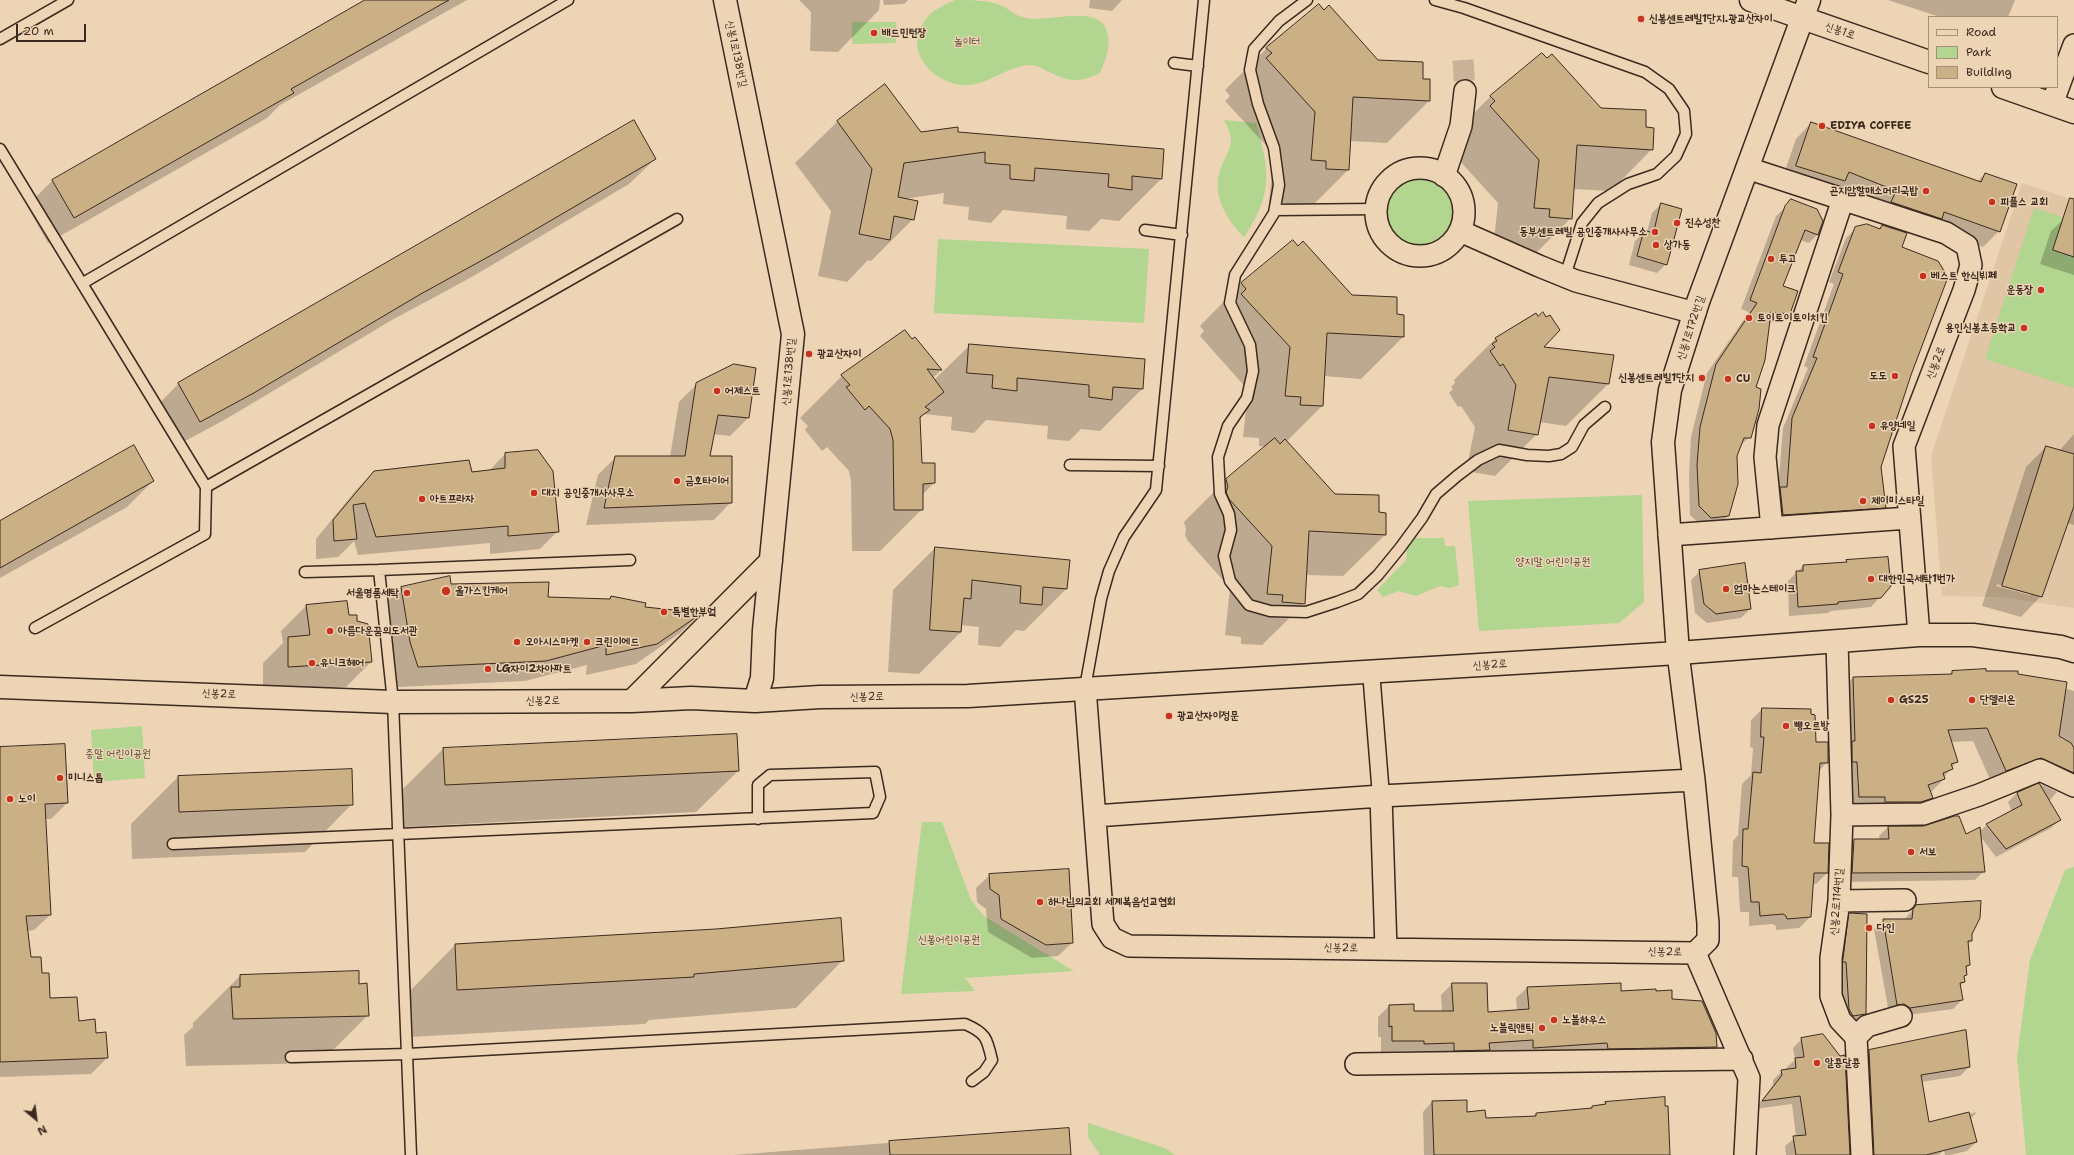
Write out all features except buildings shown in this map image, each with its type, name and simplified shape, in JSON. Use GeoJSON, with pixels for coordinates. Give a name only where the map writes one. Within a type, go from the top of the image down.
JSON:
{"type":"FeatureCollection","features":[{"type":"Feature","properties":{"kind":"street","name":"신봉1로138번길"},"geometry":{"type":"LineString","coordinates":[[725,0],[793,334],[771,561],[762,678],[755,701]]}},
{"type":"Feature","properties":{"kind":"street","name":"신봉1로"},"geometry":{"type":"LineString","coordinates":[[1751,0],[1806,9],[1928,62]]}},
{"type":"Feature","properties":{"kind":"street","name":"신봉1로172번길"},"geometry":{"type":"LineString","coordinates":[[1678,653],[1663,442],[1670,390],[1695,313],[1806,9]]}},
{"type":"Feature","properties":{"kind":"street"},"geometry":{"type":"LineString","coordinates":[[2058,88],[2074,45]]}},
{"type":"Feature","properties":{"kind":"street"},"geometry":{"type":"LineString","coordinates":[[2006,88],[2074,112]]}},
{"type":"Feature","properties":{"kind":"street"},"geometry":{"type":"LineString","coordinates":[[2052,104],[2058,88]]}},
{"type":"Feature","properties":{"kind":"street"},"geometry":{"type":"LineString","coordinates":[[1444,176],[1462,126],[1466,91]]}},
{"type":"Feature","properties":{"kind":"street","name":"신봉2로"},"geometry":{"type":"LineString","coordinates":[[1748,168],[1946,233],[1967,246],[1971,265],[1964,290],[1904,446],[1919,635]]}},
{"type":"Feature","properties":{"kind":"street"},"geometry":{"type":"LineString","coordinates":[[1412,169],[1425,169],[1444,176],[1450,180],[1459,191],[1463,204],[1464,217],[1460,231],[1452,243],[1439,252],[1424,256],[1409,255],[1395,249],[1384,238],[1378,224],[1376,209],[1380,194],[1388,183],[1399,174],[1412,169]]}},
{"type":"Feature","properties":{"kind":"street"},"geometry":{"type":"LineString","coordinates":[[1772,528],[1765,457],[1768,425],[1842,199]]}},
{"type":"Feature","properties":{"kind":"street"},"geometry":{"type":"LineString","coordinates":[[1460,231],[1565,276],[1600,288],[1695,313]]}},
{"type":"Feature","properties":{"kind":"street"},"geometry":{"type":"LineString","coordinates":[[1669,535],[1909,518]]}},
{"type":"Feature","properties":{"kind":"street"},"geometry":{"type":"LineString","coordinates":[[632,701],[771,561]]}},
{"type":"Feature","properties":{"kind":"street","name":"신봉2로"},"geometry":{"type":"LineString","coordinates":[[0,687],[393,702],[632,701],[691,698],[755,701],[820,697],[968,696],[1678,653],[1919,635],[1973,635],[2060,647],[2074,651]]}},
{"type":"Feature","properties":{"kind":"street","name":"신봉2로114번길"},"geometry":{"type":"LineString","coordinates":[[1837,642],[1842,815],[1839,900],[1831,958],[1831,996],[1840,1020],[1856,1037]]}},
{"type":"Feature","properties":{"kind":"street","name":"신봉2로"},"geometry":{"type":"LineString","coordinates":[[1085,688],[1103,924],[1112,938],[1129,946],[1696,952],[1708,940],[1708,929],[1694,780],[1678,653]]}},
{"type":"Feature","properties":{"kind":"street"},"geometry":{"type":"LineString","coordinates":[[1371,672],[1381,796],[1386,949]]}},
{"type":"Feature","properties":{"kind":"street"},"geometry":{"type":"LineString","coordinates":[[1842,815],[1923,814],[2040,770],[2074,786]]}},
{"type":"Feature","properties":{"kind":"street"},"geometry":{"type":"LineString","coordinates":[[1095,816],[1381,796],[1694,780]]}},
{"type":"Feature","properties":{"kind":"street"},"geometry":{"type":"LineString","coordinates":[[1839,900],[1905,900]]}},
{"type":"Feature","properties":{"kind":"street","name":"신봉2로"},"geometry":{"type":"LineString","coordinates":[[1696,952],[1749,1078],[1745,1155]]}},
{"type":"Feature","properties":{"kind":"street"},"geometry":{"type":"LineString","coordinates":[[1862,1155],[1856,1037],[1867,1026],[1901,1016]]}},
{"type":"Feature","properties":{"kind":"street"},"geometry":{"type":"LineString","coordinates":[[1356,1064],[1742,1059]]}},
{"type":"Feature","properties":{"kind":"lane"},"geometry":{"type":"LineString","coordinates":[[0,39],[68,0]]}},
{"type":"Feature","properties":{"kind":"lane"},"geometry":{"type":"LineString","coordinates":[[82,283],[568,0]]}},
{"type":"Feature","properties":{"kind":"lane"},"geometry":{"type":"LineString","coordinates":[[1085,688],[1101,599],[1109,571],[1124,537],[1156,490],[1160,466],[1204,0]]}},
{"type":"Feature","properties":{"kind":"lane"},"geometry":{"type":"LineString","coordinates":[[1307,0],[1279,21],[1254,49],[1250,70],[1258,104],[1274,148],[1279,185],[1274,210],[1235,275],[1230,303],[1250,345],[1253,372],[1247,398],[1228,426],[1218,457],[1220,494],[1229,514],[1231,530],[1224,556],[1230,582],[1249,605],[1270,611],[1306,612],[1358,594],[1378,576],[1400,548],[1422,518],[1436,494],[1478,460],[1498,450],[1527,456],[1549,456],[1561,454],[1572,447],[1584,426],[1605,407]]}},
{"type":"Feature","properties":{"kind":"lane"},"geometry":{"type":"LineString","coordinates":[[1435,0],[1464,8],[1645,72],[1669,89],[1684,110],[1686,134],[1676,156],[1657,174],[1628,184],[1598,203],[1582,223],[1565,276]]}},
{"type":"Feature","properties":{"kind":"lane"},"geometry":{"type":"LineString","coordinates":[[1174,64],[1198,66]]}},
{"type":"Feature","properties":{"kind":"lane"},"geometry":{"type":"LineString","coordinates":[[0,149],[206,486],[205,534],[35,628]]}},
{"type":"Feature","properties":{"kind":"lane"},"geometry":{"type":"LineString","coordinates":[[1274,210],[1376,209]]}},
{"type":"Feature","properties":{"kind":"lane"},"geometry":{"type":"LineString","coordinates":[[206,486],[677,219]]}},
{"type":"Feature","properties":{"kind":"lane"},"geometry":{"type":"LineString","coordinates":[[1145,230],[1182,235]]}},
{"type":"Feature","properties":{"kind":"lane"},"geometry":{"type":"LineString","coordinates":[[1070,465],[1160,466]]}},
{"type":"Feature","properties":{"kind":"lane"},"geometry":{"type":"LineString","coordinates":[[305,572],[630,560]]}},
{"type":"Feature","properties":{"kind":"lane"},"geometry":{"type":"LineString","coordinates":[[379,570],[393,702],[412,1155]]}},
{"type":"Feature","properties":{"kind":"lane"},"geometry":{"type":"LineString","coordinates":[[173,844],[398,833],[758,819],[873,813],[880,798],[874,772],[770,775],[758,785],[758,819]]}},
{"type":"Feature","properties":{"kind":"lane"},"geometry":{"type":"LineString","coordinates":[[291,1057],[408,1054],[965,1024],[980,1031],[989,1043],[992,1060],[984,1072],[972,1081]]}},
{"type":"Feature","properties":{"kind":"shaded area","name":"용인신봉초등학교"},"geometry":{"type":"Polygon","coordinates":[[[2022,183],[2074,200],[2074,608],[2000,597],[1942,596],[1931,456],[2022,183]]]}},
{"type":"Feature","properties":{"kind":"green space","name":"놀이터"},"geometry":{"type":"Polygon","coordinates":[[[955,0],[995,3],[1019,16],[1031,19],[1080,16],[1091,17],[1100,21],[1106,29],[1108,35],[1108,46],[1106,57],[1100,73],[1080,80],[1074,80],[1063,78],[1032,65],[1014,68],[989,80],[971,85],[951,83],[940,78],[931,71],[919,53],[917,42],[919,31],[931,13],[955,0]]]}},
{"type":"Feature","properties":{"kind":"green space","name":"배드민턴장"},"geometry":{"type":"Polygon","coordinates":[[[852,22],[896,22],[896,43],[852,44],[852,22]]]}},
{"type":"Feature","properties":{"kind":"green space"},"geometry":{"type":"Polygon","coordinates":[[[1224,120],[1256,123],[1264,155],[1266,182],[1264,195],[1260,208],[1244,237],[1227,217],[1218,191],[1219,174],[1231,143],[1231,137],[1224,120]]]}},
{"type":"Feature","properties":{"kind":"green space"},"geometry":{"type":"Polygon","coordinates":[[[1420,171],[1436,174],[1449,183],[1458,196],[1461,212],[1458,228],[1449,241],[1436,250],[1420,253],[1404,250],[1391,241],[1382,228],[1379,212],[1382,196],[1391,183],[1404,174],[1420,171]]]}},
{"type":"Feature","properties":{"kind":"green space","name":"운동장"},"geometry":{"type":"Polygon","coordinates":[[[2034,208],[2074,221],[2074,388],[1985,359],[2034,208]]]}},
{"type":"Feature","properties":{"kind":"green space"},"geometry":{"type":"Polygon","coordinates":[[[938,239],[1149,249],[1144,323],[934,313],[938,239]]]}},
{"type":"Feature","properties":{"kind":"green space","name":"양지말 어린이공원"},"geometry":{"type":"Polygon","coordinates":[[[1642,495],[1644,602],[1619,623],[1479,631],[1468,501],[1642,495]]]}},
{"type":"Feature","properties":{"kind":"green space"},"geometry":{"type":"Polygon","coordinates":[[[1408,538],[1444,538],[1445,546],[1455,546],[1459,585],[1450,588],[1440,586],[1416,596],[1398,591],[1383,597],[1377,590],[1406,560],[1408,538]]]}},
{"type":"Feature","properties":{"kind":"green space","name":"중말 어린이공원"},"geometry":{"type":"Polygon","coordinates":[[[142,726],[145,778],[94,782],[91,730],[142,726]]]}},
{"type":"Feature","properties":{"kind":"green space","name":"신봉어린이공원"},"geometry":{"type":"Polygon","coordinates":[[[922,822],[942,822],[971,900],[984,916],[1074,971],[965,978],[975,991],[901,994],[922,822]]]}},
{"type":"Feature","properties":{"kind":"green space"},"geometry":{"type":"Polygon","coordinates":[[[2074,867],[2074,1155],[2026,1155],[2017,1057],[2030,960],[2065,870],[2074,867]]]}},
{"type":"Feature","properties":{"kind":"green space"},"geometry":{"type":"Polygon","coordinates":[[[1088,1123],[1165,1148],[1175,1155],[1100,1155],[1088,1137],[1088,1123]]]}},
{"type":"Feature","properties":{"kind":"tunnel"},"geometry":{"type":"LineString","coordinates":[[1463,60],[1465,91]]}},
{"type":"Feature","properties":{"kind":"place","name":"신봉센트레빌1단지.광교산자이"},"geometry":{"type":"Point","coordinates":[1641,19]}},
{"type":"Feature","properties":{"kind":"place","name":"배드민턴장"},"geometry":{"type":"Point","coordinates":[874,33]}},
{"type":"Feature","properties":{"kind":"place","name":"EDIYA COFFEE"},"geometry":{"type":"Point","coordinates":[1822,126]}},
{"type":"Feature","properties":{"kind":"place","name":"곤지암할매소머리국밥"},"geometry":{"type":"Point","coordinates":[1926,191]}},
{"type":"Feature","properties":{"kind":"place","name":"피플스 교회"},"geometry":{"type":"Point","coordinates":[1992,202]}},
{"type":"Feature","properties":{"kind":"place","name":"진수성찬"},"geometry":{"type":"Point","coordinates":[1677,223]}},
{"type":"Feature","properties":{"kind":"place","name":"동부센트레빌 공인중개사사무소"},"geometry":{"type":"Point","coordinates":[1655,232]}},
{"type":"Feature","properties":{"kind":"place","name":"상가동"},"geometry":{"type":"Point","coordinates":[1656,245]}},
{"type":"Feature","properties":{"kind":"place","name":"투고"},"geometry":{"type":"Point","coordinates":[1771,259]}},
{"type":"Feature","properties":{"kind":"place","name":"베스트 한식뷔페"},"geometry":{"type":"Point","coordinates":[1923,276]}},
{"type":"Feature","properties":{"kind":"place","name":"운동장"},"geometry":{"type":"Point","coordinates":[2041,290]}},
{"type":"Feature","properties":{"kind":"place","name":"토이토이토이치킨"},"geometry":{"type":"Point","coordinates":[1749,318]}},
{"type":"Feature","properties":{"kind":"place","name":"용인신봉초등학교"},"geometry":{"type":"Point","coordinates":[2024,328]}},
{"type":"Feature","properties":{"kind":"place","name":"광교산자이"},"geometry":{"type":"Point","coordinates":[809,354]}},
{"type":"Feature","properties":{"kind":"place","name":"도도"},"geometry":{"type":"Point","coordinates":[1895,376]}},
{"type":"Feature","properties":{"kind":"place","name":"신봉센트레빌1단지"},"geometry":{"type":"Point","coordinates":[1702,378]}},
{"type":"Feature","properties":{"kind":"place","name":"CU"},"geometry":{"type":"Point","coordinates":[1728,379]}},
{"type":"Feature","properties":{"kind":"place","name":"어제스트"},"geometry":{"type":"Point","coordinates":[717,391]}},
{"type":"Feature","properties":{"kind":"place","name":"유양네일"},"geometry":{"type":"Point","coordinates":[1872,426]}},
{"type":"Feature","properties":{"kind":"place","name":"금호타이어"},"geometry":{"type":"Point","coordinates":[677,481]}},
{"type":"Feature","properties":{"kind":"place","name":"대지 공인중개사사무소"},"geometry":{"type":"Point","coordinates":[534,493]}},
{"type":"Feature","properties":{"kind":"place","name":"아트프라자"},"geometry":{"type":"Point","coordinates":[422,499]}},
{"type":"Feature","properties":{"kind":"place","name":"제이미스타일"},"geometry":{"type":"Point","coordinates":[1863,501]}},
{"type":"Feature","properties":{"kind":"place","name":"대한민국세탁1번가"},"geometry":{"type":"Point","coordinates":[1871,579]}},
{"type":"Feature","properties":{"kind":"place","name":"엄마는스테이크"},"geometry":{"type":"Point","coordinates":[1726,589]}},
{"type":"Feature","properties":{"kind":"place","name":"올가스킨케어"},"geometry":{"type":"Point","coordinates":[446,591]}},
{"type":"Feature","properties":{"kind":"place","name":"서울명품세탁"},"geometry":{"type":"Point","coordinates":[407,593]}},
{"type":"Feature","properties":{"kind":"place","name":"특별한부엌"},"geometry":{"type":"Point","coordinates":[664,612]}},
{"type":"Feature","properties":{"kind":"place","name":"아름다운꿈의도서관"},"geometry":{"type":"Point","coordinates":[330,631]}},
{"type":"Feature","properties":{"kind":"place","name":"오아시스마켓"},"geometry":{"type":"Point","coordinates":[517,642]}},
{"type":"Feature","properties":{"kind":"place","name":"크린이에드"},"geometry":{"type":"Point","coordinates":[587,642]}},
{"type":"Feature","properties":{"kind":"place","name":"유니크헤어"},"geometry":{"type":"Point","coordinates":[312,663]}},
{"type":"Feature","properties":{"kind":"place","name":"LG자이2차아파트"},"geometry":{"type":"Point","coordinates":[488,669]}},
{"type":"Feature","properties":{"kind":"place","name":"GS25"},"geometry":{"type":"Point","coordinates":[1891,700]}},
{"type":"Feature","properties":{"kind":"place","name":"단델리온"},"geometry":{"type":"Point","coordinates":[1972,700]}},
{"type":"Feature","properties":{"kind":"place","name":"광교산자이정문"},"geometry":{"type":"Point","coordinates":[1169,716]}},
{"type":"Feature","properties":{"kind":"place","name":"뺑오르방"},"geometry":{"type":"Point","coordinates":[1786,726]}},
{"type":"Feature","properties":{"kind":"place","name":"미니스톱"},"geometry":{"type":"Point","coordinates":[60,778]}},
{"type":"Feature","properties":{"kind":"place","name":"노이"},"geometry":{"type":"Point","coordinates":[10,799]}},
{"type":"Feature","properties":{"kind":"place","name":"서보"},"geometry":{"type":"Point","coordinates":[1911,852]}},
{"type":"Feature","properties":{"kind":"place","name":"하나님의교회 세계복음선교협회"},"geometry":{"type":"Point","coordinates":[1040,902]}},
{"type":"Feature","properties":{"kind":"place","name":"다인"},"geometry":{"type":"Point","coordinates":[1869,928]}},
{"type":"Feature","properties":{"kind":"place","name":"노블하우스"},"geometry":{"type":"Point","coordinates":[1554,1020]}},
{"type":"Feature","properties":{"kind":"place","name":"노블릭앤틱"},"geometry":{"type":"Point","coordinates":[1542,1028]}},
{"type":"Feature","properties":{"kind":"place","name":"알콩달콩"},"geometry":{"type":"Point","coordinates":[1817,1063]}}]}
